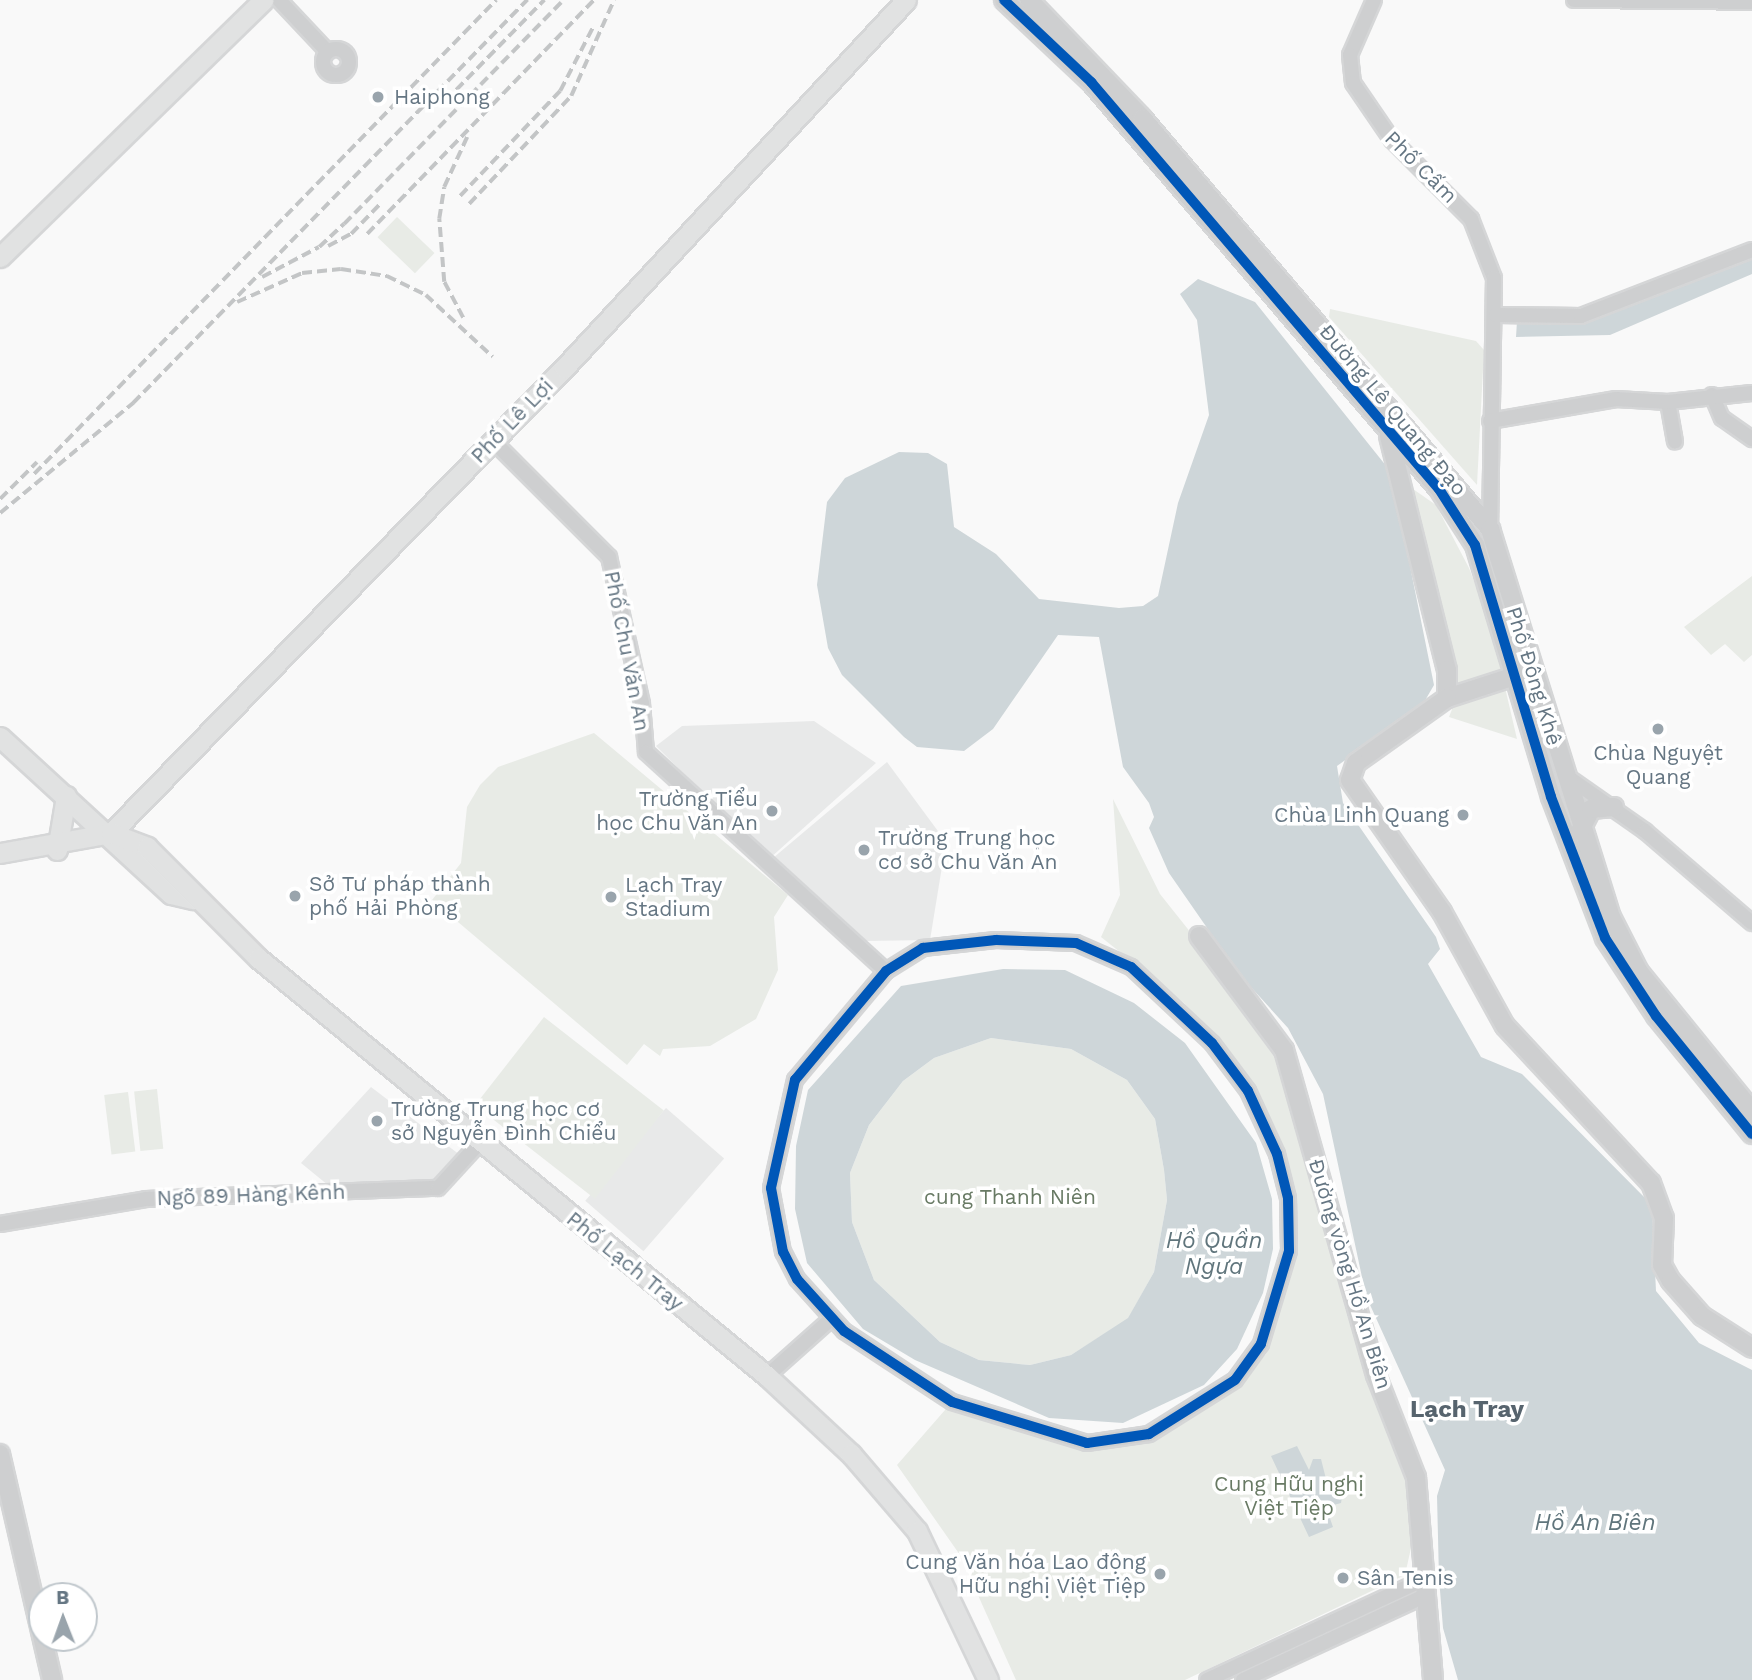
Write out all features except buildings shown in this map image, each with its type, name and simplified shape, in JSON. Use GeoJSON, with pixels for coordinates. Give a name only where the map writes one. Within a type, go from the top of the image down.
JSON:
{"type":"FeatureCollection","features":[{"type":"Feature","properties":{"kind":"main road"},"geometry":{"type":"LineString","coordinates":[[0,257],[263,0]]}},
{"type":"Feature","properties":{"kind":"main road","name":"Phố Lê Lợi"},"geometry":{"type":"LineString","coordinates":[[111,834],[493,441],[906,0]]}},
{"type":"Feature","properties":{"kind":"main road"},"geometry":{"type":"LineString","coordinates":[[0,737],[111,834]]}},
{"type":"Feature","properties":{"kind":"main road"},"geometry":{"type":"LineString","coordinates":[[58,846],[66,796]]}},
{"type":"Feature","properties":{"kind":"main road"},"geometry":{"type":"LineString","coordinates":[[0,864],[58,846],[111,834]]}},
{"type":"Feature","properties":{"kind":"main road","name":"Phố Lạch Tray"},"geometry":{"type":"LineString","coordinates":[[111,834],[128,858],[171,894],[193,899]]}},
{"type":"Feature","properties":{"kind":"main road","name":"Phố Lạch Tray"},"geometry":{"type":"LineString","coordinates":[[111,834],[147,847],[182,877],[193,899],[767,1376],[883,1486],[917,1531],[988,1680]]}},
{"type":"Feature","properties":{"kind":"main road"},"geometry":{"type":"LineString","coordinates":[[0,853],[58,846],[90,846],[128,858]]}},
{"type":"Feature","properties":{"kind":"street"},"geometry":{"type":"LineString","coordinates":[[279,0],[327,51]]}},
{"type":"Feature","properties":{"kind":"street","name":"Đường Lê Quang Đạo"},"geometry":{"type":"LineString","coordinates":[[1004,0],[1091,82],[1439,489],[1475,545],[1545,778],[1583,885],[1624,972],[1752,1134]]}},
{"type":"Feature","properties":{"kind":"street","name":"Đường Lê Quang Đạo"},"geometry":{"type":"LineString","coordinates":[[1029,0],[1142,118],[1490,529]]}},
{"type":"Feature","properties":{"kind":"street","name":"Phố Cấm"},"geometry":{"type":"LineString","coordinates":[[1374,0],[1350,55],[1353,83],[1392,140],[1471,219],[1486,248],[1496,315],[1493,339]]}},
{"type":"Feature","properties":{"kind":"street"},"geometry":{"type":"LineString","coordinates":[[1574,0],[1752,2]]}},
{"type":"Feature","properties":{"kind":"street"},"geometry":{"type":"LineString","coordinates":[[1496,315],[1581,316],[1663,289],[1752,250]]}},
{"type":"Feature","properties":{"kind":"street"},"geometry":{"type":"LineString","coordinates":[[1729,262],[1752,257]]}},
{"type":"Feature","properties":{"kind":"street","name":"Phố Đông Khê"},"geometry":{"type":"LineString","coordinates":[[1493,339],[1490,529],[1563,774],[1614,807],[1752,923]]}},
{"type":"Feature","properties":{"kind":"street"},"geometry":{"type":"LineString","coordinates":[[1490,421],[1616,399],[1668,402],[1712,395],[1752,393]]}},
{"type":"Feature","properties":{"kind":"street"},"geometry":{"type":"LineString","coordinates":[[1712,395],[1722,418],[1752,439]]}},
{"type":"Feature","properties":{"kind":"street"},"geometry":{"type":"LineString","coordinates":[[1381,402],[1447,670],[1447,698]]}},
{"type":"Feature","properties":{"kind":"street"},"geometry":{"type":"LineString","coordinates":[[1668,402],[1675,441]]}},
{"type":"Feature","properties":{"kind":"street","name":"Phố Chu Văn An"},"geometry":{"type":"LineString","coordinates":[[493,441],[609,557],[642,704],[646,752],[886,971]]}},
{"type":"Feature","properties":{"kind":"street"},"geometry":{"type":"LineString","coordinates":[[1475,545],[1490,529]]}},
{"type":"Feature","properties":{"kind":"street"},"geometry":{"type":"LineString","coordinates":[[1515,676],[1447,698],[1356,763],[1350,780],[1442,912],[1505,1026],[1651,1183],[1664,1218],[1662,1265],[1671,1281],[1702,1316],[1752,1348]]}},
{"type":"Feature","properties":{"kind":"street"},"geometry":{"type":"LineString","coordinates":[[1545,778],[1563,774],[1594,880],[1639,972],[1752,1111]]}},
{"type":"Feature","properties":{"kind":"street"},"geometry":{"type":"LineString","coordinates":[[1580,831],[1591,809],[1614,807]]}},
{"type":"Feature","properties":{"kind":"street","name":"Đường vòng Hồ An Biên"},"geometry":{"type":"LineString","coordinates":[[1199,936],[1284,1050],[1376,1375],[1410,1456],[1420,1508],[1423,1588],[1433,1680]]}},
{"type":"Feature","properties":{"kind":"street"},"geometry":{"type":"LineString","coordinates":[[996,940],[1076,943],[1131,967],[1212,1043],[1267,1123],[1288,1198],[1290,1251],[1261,1344],[1235,1380],[1149,1434],[1087,1443],[952,1402],[883,1362],[832,1318],[783,1252],[771,1188],[794,1080],[886,971],[923,948],[996,940]]}},
{"type":"Feature","properties":{"kind":"street","name":"Ngõ 89 Hàng Kênh"},"geometry":{"type":"LineString","coordinates":[[0,1224],[146,1199],[438,1188],[482,1140]]}},
{"type":"Feature","properties":{"kind":"street"},"geometry":{"type":"LineString","coordinates":[[767,1376],[832,1318]]}},
{"type":"Feature","properties":{"kind":"street"},"geometry":{"type":"LineString","coordinates":[[0,1454],[52,1680]]}},
{"type":"Feature","properties":{"kind":"street"},"geometry":{"type":"LineString","coordinates":[[1207,1680],[1261,1663],[1423,1588]]}},
{"type":"Feature","properties":{"kind":"street"},"geometry":{"type":"LineString","coordinates":[[1244,1680],[1261,1663]]}},
{"type":"Feature","properties":{"kind":"shaded area","name":"Trường Tiểu học Chu Văn An"},"geometry":{"type":"Polygon","coordinates":[[[814,721],[876,763],[769,859],[656,746],[682,726],[814,721]]]}},
{"type":"Feature","properties":{"kind":"shaded area","name":"Trường Trung học cơ sở Chu Văn An"},"geometry":{"type":"Polygon","coordinates":[[[887,762],[946,842],[930,940],[864,941],[773,858],[887,762]]]}},
{"type":"Feature","properties":{"kind":"shaded area","name":"Trường Trung học cơ sở Nguyễn Đình Chiểu"},"geometry":{"type":"Polygon","coordinates":[[[371,1087],[460,1155],[435,1187],[334,1190],[301,1163],[371,1087]]]}},
{"type":"Feature","properties":{"kind":"shaded area"},"geometry":{"type":"Polygon","coordinates":[[[666,1108],[724,1159],[643,1251],[585,1201],[666,1108]]]}},
{"type":"Feature","properties":{"kind":"green space"},"geometry":{"type":"Polygon","coordinates":[[[397,217],[434,253],[415,273],[378,237],[397,217]]]}},
{"type":"Feature","properties":{"kind":"green space"},"geometry":{"type":"Polygon","coordinates":[[[1330,309],[1476,341],[1484,350],[1477,485],[1329,317],[1330,309]]]}},
{"type":"Feature","properties":{"kind":"green space"},"geometry":{"type":"Polygon","coordinates":[[[1413,489],[1436,505],[1469,568],[1490,623],[1517,739],[1449,717],[1456,699],[1454,659],[1413,489]]]}},
{"type":"Feature","properties":{"kind":"green space"},"geometry":{"type":"Polygon","coordinates":[[[1752,576],[1752,655],[1744,662],[1725,644],[1711,655],[1684,627],[1752,576]]]}},
{"type":"Feature","properties":{"kind":"green space","name":"Lạch Tray Stadium"},"geometry":{"type":"Polygon","coordinates":[[[594,733],[788,895],[774,917],[778,970],[756,1019],[710,1046],[663,1049],[660,1056],[644,1044],[627,1065],[432,900],[461,863],[467,807],[480,785],[498,767],[594,733]]]}},
{"type":"Feature","properties":{"kind":"green space","name":"Cung Hữu nghị Việt Tiệp"},"geometry":{"type":"Polygon","coordinates":[[[1113,799],[1160,894],[1284,1050],[1394,1416],[1417,1521],[1405,1575],[1185,1680],[1016,1680],[960,1555],[897,1465],[952,1402],[1083,1450],[1150,1436],[1238,1385],[1266,1354],[1294,1261],[1295,1192],[1277,1131],[1253,1087],[1184,1003],[1101,937],[1120,895],[1113,799]]]}},
{"type":"Feature","properties":{"kind":"green space"},"geometry":{"type":"Polygon","coordinates":[[[544,1017],[664,1111],[595,1199],[475,1105],[544,1017]]]}},
{"type":"Feature","properties":{"kind":"green space","name":"cung Thanh Niên"},"geometry":{"type":"Polygon","coordinates":[[[991,1038],[1071,1049],[1127,1080],[1155,1119],[1164,1170],[1167,1200],[1154,1272],[1128,1319],[1071,1355],[1030,1365],[979,1360],[940,1342],[874,1280],[852,1222],[850,1173],[869,1125],[903,1081],[934,1058],[991,1038]]]}},
{"type":"Feature","properties":{"kind":"green space"},"geometry":{"type":"Polygon","coordinates":[[[157,1089],[163,1149],[140,1151],[134,1091],[157,1089]]]}},
{"type":"Feature","properties":{"kind":"green space"},"geometry":{"type":"Polygon","coordinates":[[[128,1092],[135,1152],[111,1154],[104,1095],[128,1092]]]}},
{"type":"Feature","properties":{"kind":"water"},"geometry":{"type":"Polygon","coordinates":[[[1752,253],[1752,274],[1610,335],[1516,337],[1517,321],[1614,311],[1752,253]]]}},
{"type":"Feature","properties":{"kind":"water","name":"Hồ An Biên"},"geometry":{"type":"Polygon","coordinates":[[[1198,279],[1255,302],[1391,472],[1434,685],[1423,704],[1337,766],[1343,803],[1436,937],[1440,949],[1428,964],[1481,1057],[1522,1074],[1652,1205],[1656,1291],[1699,1343],[1752,1370],[1752,1680],[1458,1680],[1443,1628],[1439,1578],[1437,1496],[1445,1470],[1366,1296],[1323,1094],[1288,1028],[1239,974],[1169,873],[1149,828],[1154,817],[1149,803],[1123,767],[1099,637],[1058,635],[993,729],[964,751],[917,747],[842,675],[828,648],[817,585],[827,502],[845,478],[899,452],[928,453],[947,464],[954,527],[996,554],[1039,599],[1119,608],[1143,606],[1158,596],[1178,503],[1209,415],[1197,320],[1180,294],[1198,279]]]}},
{"type":"Feature","properties":{"kind":"water","name":"Hồ Quần Ngựa"},"geometry":{"type":"Polygon","coordinates":[[[1003,969],[1065,970],[1134,1003],[1185,1043],[1256,1143],[1272,1199],[1273,1249],[1263,1293],[1237,1349],[1204,1385],[1123,1423],[1049,1418],[915,1360],[863,1329],[807,1263],[795,1209],[796,1146],[808,1090],[901,986],[1003,969]],[[991,1038],[934,1058],[903,1081],[869,1125],[850,1173],[852,1222],[874,1280],[940,1342],[979,1360],[1030,1365],[1071,1355],[1128,1318],[1154,1272],[1167,1200],[1155,1119],[1127,1080],[1071,1049],[991,1038]]]}},
{"type":"Feature","properties":{"kind":"water"},"geometry":{"type":"Polygon","coordinates":[[[1297,1446],[1309,1470],[1313,1459],[1321,1459],[1326,1479],[1344,1485],[1341,1503],[1326,1507],[1333,1527],[1309,1537],[1271,1456],[1297,1446]]]}},
{"type":"Feature","properties":{"kind":"railway"},"geometry":{"type":"LineString","coordinates":[[34,474],[496,0]]}},
{"type":"Feature","properties":{"kind":"railway"},"geometry":{"type":"LineString","coordinates":[[0,513],[133,403],[527,0]]}},
{"type":"Feature","properties":{"kind":"railway"},"geometry":{"type":"LineString","coordinates":[[456,90],[544,0]]}},
{"type":"Feature","properties":{"kind":"railway"},"geometry":{"type":"LineString","coordinates":[[262,277],[319,247],[344,224],[563,0]]}},
{"type":"Feature","properties":{"kind":"railway"},"geometry":{"type":"LineString","coordinates":[[367,234],[594,0]]}},
{"type":"Feature","properties":{"kind":"railway"},"geometry":{"type":"LineString","coordinates":[[469,204],[571,96],[614,0]]}},
{"type":"Feature","properties":{"kind":"railway"},"geometry":{"type":"LineString","coordinates":[[460,196],[560,91],[593,27]]}},
{"type":"Feature","properties":{"kind":"railway"},"geometry":{"type":"LineString","coordinates":[[463,318],[444,282],[439,219],[444,187],[467,137]]}},
{"type":"Feature","properties":{"kind":"railway"},"geometry":{"type":"LineString","coordinates":[[328,246],[351,234],[379,205]]}},
{"type":"Feature","properties":{"kind":"railway"},"geometry":{"type":"LineString","coordinates":[[237,302],[302,273],[341,269],[387,276],[426,295],[493,357]]}},
{"type":"Feature","properties":{"kind":"railway"},"geometry":{"type":"LineString","coordinates":[[0,499],[37,462]]}},
{"type":"Feature","properties":{"kind":"cycle path"},"geometry":{"type":"LineString","coordinates":[[1004,0],[1091,82],[1439,489],[1475,545],[1551,797],[1605,938],[1656,1016],[1752,1134]]}},
{"type":"Feature","properties":{"kind":"cycle path"},"geometry":{"type":"LineString","coordinates":[[996,940],[1076,943],[1131,967],[1212,1043],[1248,1091],[1277,1154],[1288,1198],[1289,1251],[1261,1344],[1235,1380],[1149,1434],[1087,1443],[952,1402],[844,1331],[797,1279],[783,1252],[771,1188],[795,1080],[886,971],[923,948],[996,940]]}},
{"type":"Feature","properties":{"kind":"place","name":"Haiphong"},"geometry":{"type":"Point","coordinates":[378,97]}},
{"type":"Feature","properties":{"kind":"place","name":"Chùa Nguyệt Quang"},"geometry":{"type":"Point","coordinates":[1658,729]}},
{"type":"Feature","properties":{"kind":"place","name":"Trường Tiểu học Chu Văn An"},"geometry":{"type":"Point","coordinates":[772,811]}},
{"type":"Feature","properties":{"kind":"place","name":"Chùa Linh Quang"},"geometry":{"type":"Point","coordinates":[1463,815]}},
{"type":"Feature","properties":{"kind":"place","name":"Trường Trung học cơ sở Chu Văn An"},"geometry":{"type":"Point","coordinates":[864,850]}},
{"type":"Feature","properties":{"kind":"place","name":"Sở Tư pháp thành phố Hải Phòng"},"geometry":{"type":"Point","coordinates":[295,896]}},
{"type":"Feature","properties":{"kind":"place","name":"Lạch Tray Stadium"},"geometry":{"type":"Point","coordinates":[611,897]}},
{"type":"Feature","properties":{"kind":"place","name":"Trường Trung học cơ sở Nguyễn Đình Chiểu"},"geometry":{"type":"Point","coordinates":[377,1121]}},
{"type":"Feature","properties":{"kind":"place","name":"Cung Văn hóa Lao động Hữu nghị Việt Tiệp"},"geometry":{"type":"Point","coordinates":[1160,1574]}},
{"type":"Feature","properties":{"kind":"place","name":"Sân Tenis"},"geometry":{"type":"Point","coordinates":[1343,1578]}},
{"type":"Feature","properties":{"kind":"district","name":"Lạch Tray"},"geometry":{"type":"Point","coordinates":[1467,1410]}}]}
